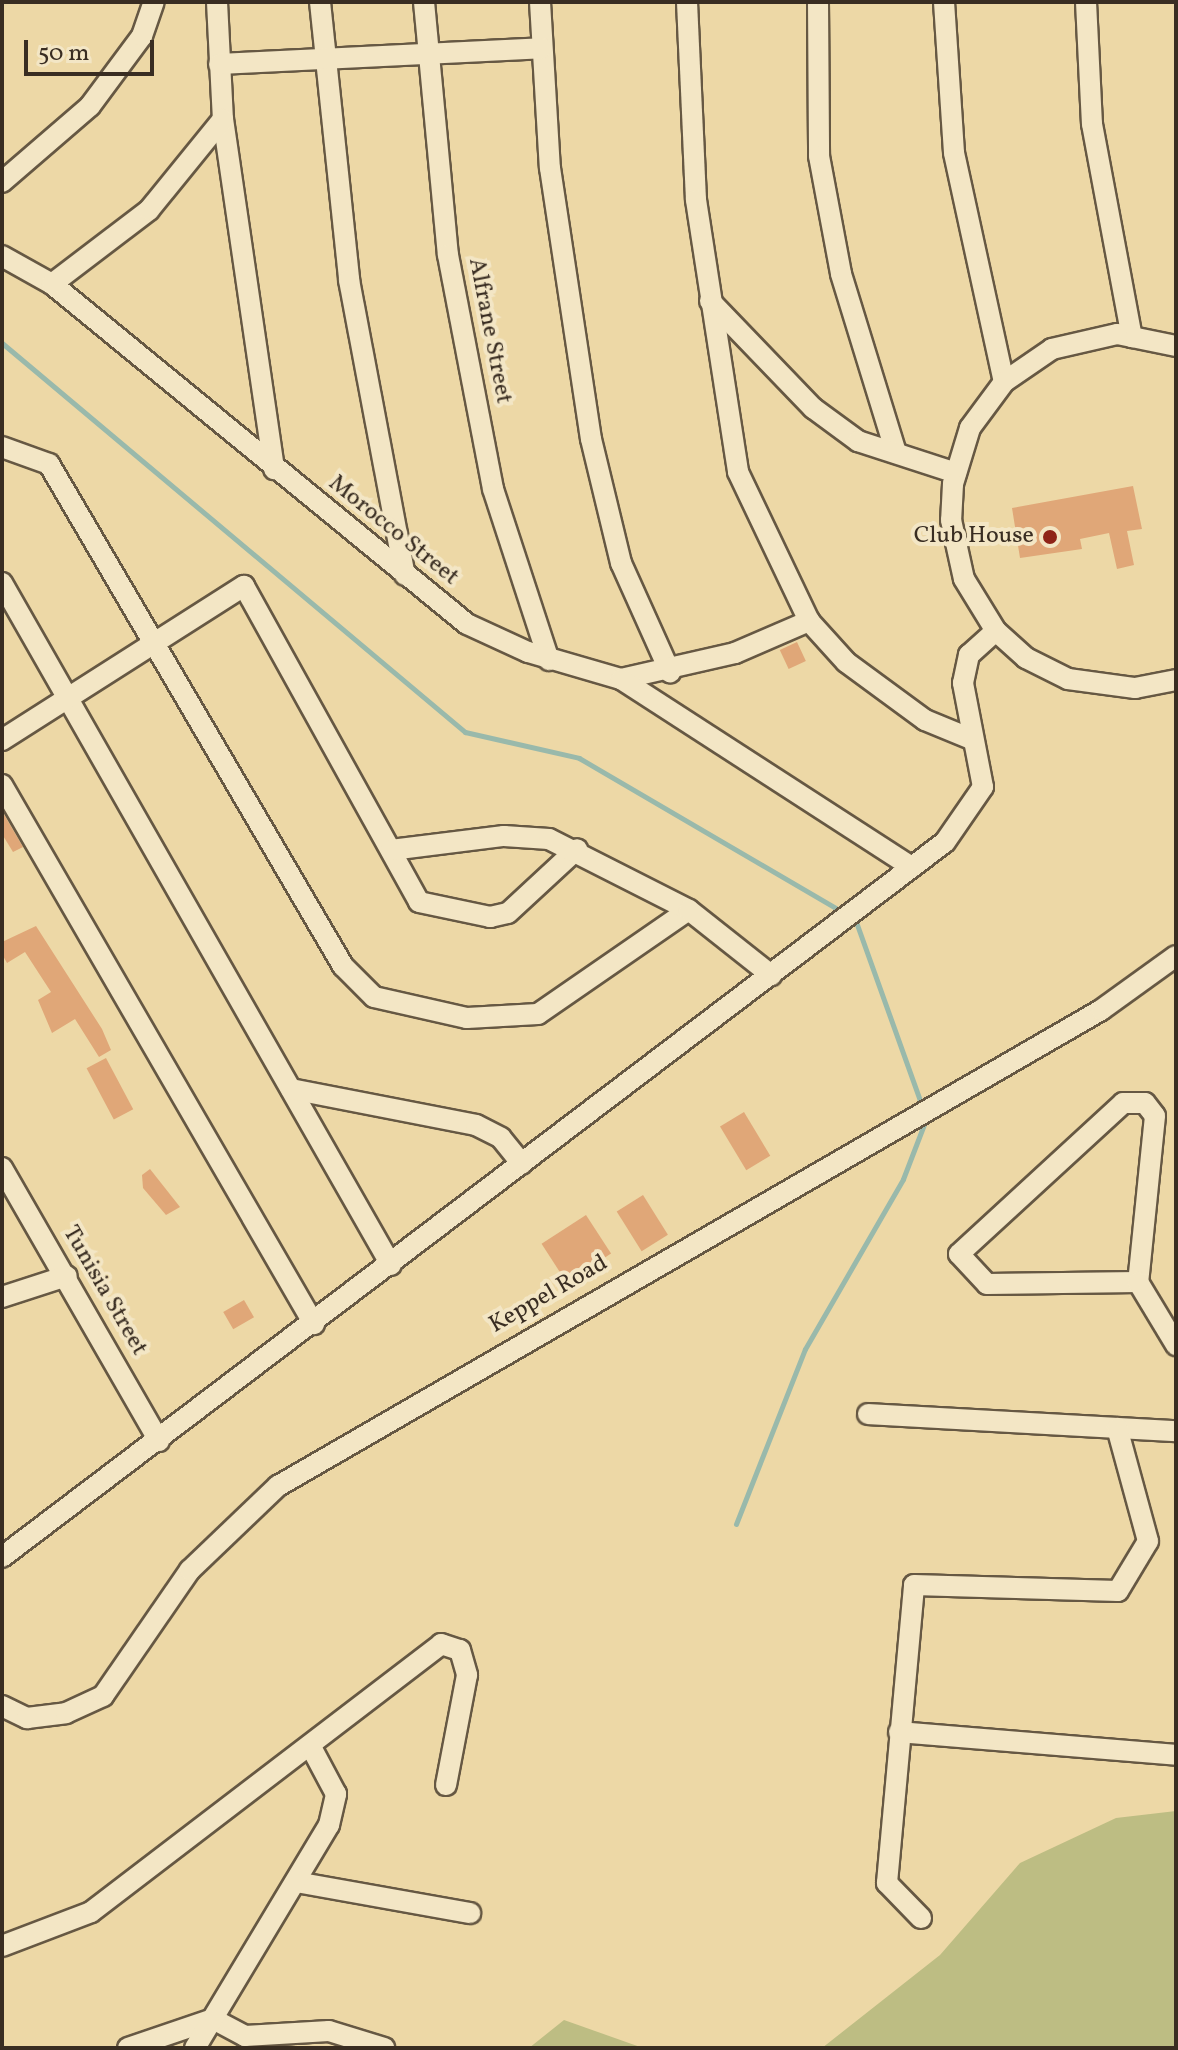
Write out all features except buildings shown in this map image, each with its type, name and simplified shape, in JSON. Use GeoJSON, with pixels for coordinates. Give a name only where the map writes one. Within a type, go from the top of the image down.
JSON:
{"type":"FeatureCollection","features":[{"type":"Feature","properties":{"kind":"street"},"geometry":{"type":"LineString","coordinates":[[2,182],[90,106],[142,36],[154,2]]}},
{"type":"Feature","properties":{"kind":"street"},"geometry":{"type":"LineString","coordinates":[[217,2],[223,119],[274,469]]}},
{"type":"Feature","properties":{"kind":"street"},"geometry":{"type":"LineString","coordinates":[[320,2],[322,58],[349,280],[405,575]]}},
{"type":"Feature","properties":{"kind":"street","name":"Alfrane Street"},"geometry":{"type":"LineString","coordinates":[[424,2],[426,53],[448,255],[493,489],[549,660]]}},
{"type":"Feature","properties":{"kind":"street"},"geometry":{"type":"LineString","coordinates":[[540,2],[550,168],[591,439],[621,563],[670,672]]}},
{"type":"Feature","properties":{"kind":"street"},"geometry":{"type":"LineString","coordinates":[[687,2],[696,200],[738,472],[809,621],[846,662],[913,712],[971,739]]}},
{"type":"Feature","properties":{"kind":"street"},"geometry":{"type":"LineString","coordinates":[[818,2],[819,156],[841,274],[896,453]]}},
{"type":"Feature","properties":{"kind":"street"},"geometry":{"type":"LineString","coordinates":[[944,2],[954,153],[1004,382]]}},
{"type":"Feature","properties":{"kind":"street"},"geometry":{"type":"LineString","coordinates":[[1086,2],[1092,124],[1132,337]]}},
{"type":"Feature","properties":{"kind":"street"},"geometry":{"type":"LineString","coordinates":[[219,64],[542,48]]}},
{"type":"Feature","properties":{"kind":"street"},"geometry":{"type":"LineString","coordinates":[[52,284],[149,210],[223,119]]}},
{"type":"Feature","properties":{"kind":"street","name":"Morocco Street"},"geometry":{"type":"LineString","coordinates":[[2,256],[52,284],[274,469],[467,624],[549,660],[621,679],[670,672],[809,621]]}},
{"type":"Feature","properties":{"kind":"street"},"geometry":{"type":"LineString","coordinates":[[710,301],[813,408],[858,441],[956,473]]}},
{"type":"Feature","properties":{"kind":"street"},"geometry":{"type":"LineString","coordinates":[[1176,346],[1132,337],[1052,349],[1004,382],[970,428],[956,473],[951,520],[964,579],[996,631],[1026,658],[1068,679],[1135,688],[1176,680]]}},
{"type":"Feature","properties":{"kind":"street"},"geometry":{"type":"LineString","coordinates":[[2,447],[49,464],[343,966],[374,997],[467,1018],[538,1014],[689,910]]}},
{"type":"Feature","properties":{"kind":"street"},"geometry":{"type":"LineString","coordinates":[[2,583],[391,1265]]}},
{"type":"Feature","properties":{"kind":"street"},"geometry":{"type":"LineString","coordinates":[[2,740],[244,586],[419,902],[490,917],[508,913],[577,849]]}},
{"type":"Feature","properties":{"kind":"street"},"geometry":{"type":"LineString","coordinates":[[2,1557],[314,1324],[945,842],[978,798],[981,757],[971,739],[963,683],[969,655],[996,631]]}},
{"type":"Feature","properties":{"kind":"street"},"geometry":{"type":"LineString","coordinates":[[621,679],[912,867]]}},
{"type":"Feature","properties":{"kind":"street"},"geometry":{"type":"LineString","coordinates":[[2,785],[314,1324]]}},
{"type":"Feature","properties":{"kind":"street"},"geometry":{"type":"LineString","coordinates":[[391,850],[504,836],[577,849],[689,910],[771,975]]}},
{"type":"Feature","properties":{"kind":"street","name":"Keppel Road"},"geometry":{"type":"LineString","coordinates":[[2,1706],[27,1718],[66,1713],[103,1696],[190,1570],[278,1486],[1101,1010],[1176,956]]}},
{"type":"Feature","properties":{"kind":"street"},"geometry":{"type":"LineString","coordinates":[[291,1089],[476,1125],[501,1138],[522,1164]]}},
{"type":"Feature","properties":{"kind":"street"},"geometry":{"type":"LineString","coordinates":[[1138,1282],[987,1284],[959,1254],[1123,1103],[1145,1103],[1155,1116],[1138,1282],[1176,1345]]}},
{"type":"Feature","properties":{"kind":"street","name":"Tunisia Street"},"geometry":{"type":"LineString","coordinates":[[2,1168],[67,1276],[159,1441]]}},
{"type":"Feature","properties":{"kind":"street"},"geometry":{"type":"LineString","coordinates":[[2,1297],[67,1276]]}},
{"type":"Feature","properties":{"kind":"street"},"geometry":{"type":"LineString","coordinates":[[868,1414],[1176,1431]]}},
{"type":"Feature","properties":{"kind":"street"},"geometry":{"type":"LineString","coordinates":[[921,1918],[887,1883],[914,1585],[1118,1591],[1148,1541],[1117,1428]]}},
{"type":"Feature","properties":{"kind":"street"},"geometry":{"type":"LineString","coordinates":[[2,1946],[91,1912],[441,1644],[460,1650],[467,1675],[446,1785]]}},
{"type":"Feature","properties":{"kind":"street"},"geometry":{"type":"LineString","coordinates":[[899,1732],[1176,1755]]}},
{"type":"Feature","properties":{"kind":"street"},"geometry":{"type":"LineString","coordinates":[[195,2048],[329,1825],[336,1794],[310,1745]]}},
{"type":"Feature","properties":{"kind":"street"},"geometry":{"type":"LineString","coordinates":[[296,1882],[470,1913]]}},
{"type":"Feature","properties":{"kind":"street"},"geometry":{"type":"LineString","coordinates":[[128,2048],[213,2019],[245,2036],[282,2041],[329,2031],[384,2048]]}},
{"type":"Feature","properties":{"kind":"green space"},"geometry":{"type":"Polygon","coordinates":[[[1176,1811],[1176,2048],[822,2048],[940,1955],[1020,1863],[1116,1818],[1176,1811]]]}},
{"type":"Feature","properties":{"kind":"green space"},"geometry":{"type":"Polygon","coordinates":[[[564,2020],[643,2048],[529,2048],[564,2020]]]}},
{"type":"Feature","properties":{"kind":"waterway"},"geometry":{"type":"LineString","coordinates":[[2,343],[465,732],[579,758],[843,912]]}},
{"type":"Feature","properties":{"kind":"waterway"},"geometry":{"type":"LineString","coordinates":[[855,919],[923,1109]]}},
{"type":"Feature","properties":{"kind":"waterway"},"geometry":{"type":"LineString","coordinates":[[736,1524],[805,1349],[903,1179],[926,1119]]}},
{"type":"Feature","properties":{"kind":"place","name":"Club House"},"geometry":{"type":"Point","coordinates":[1050,537]}}]}
